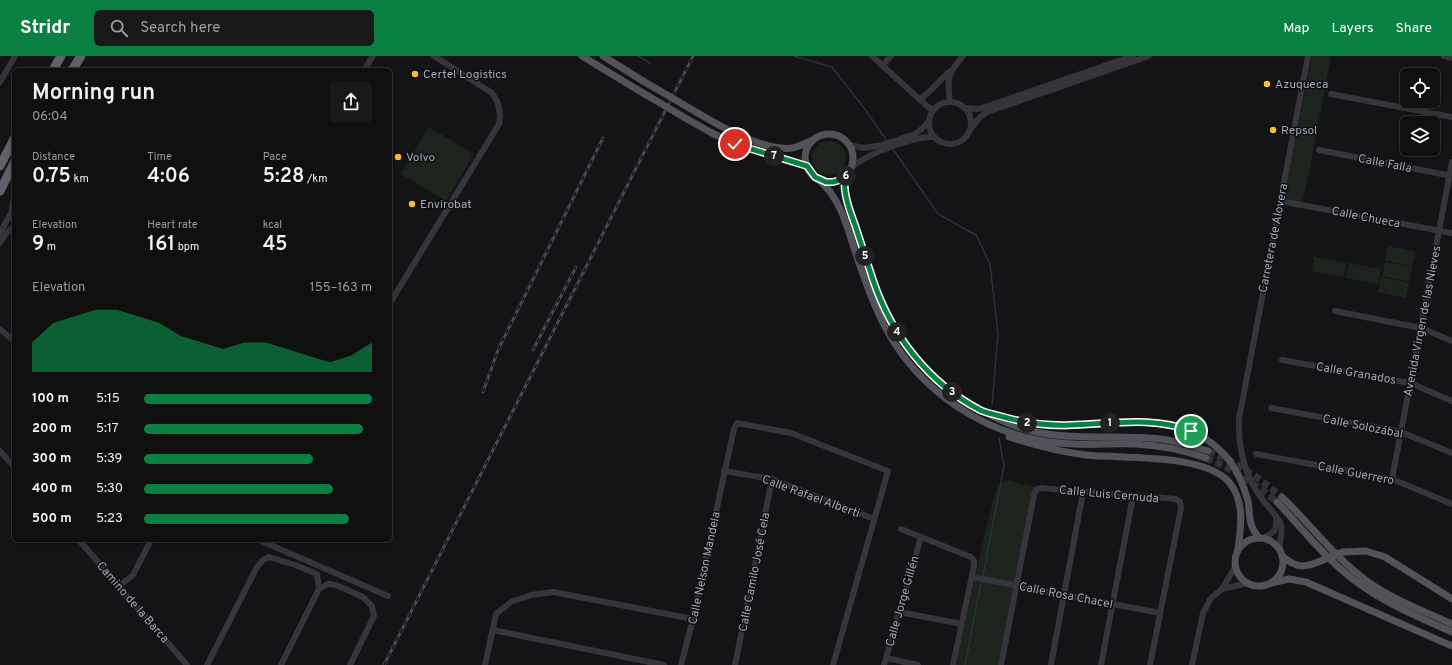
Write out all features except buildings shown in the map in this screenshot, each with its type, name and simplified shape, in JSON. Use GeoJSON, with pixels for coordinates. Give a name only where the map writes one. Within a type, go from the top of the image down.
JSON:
{"type":"FeatureCollection","features":[{"type":"Feature","properties":{"kind":"highway"},"geometry":{"type":"LineString","coordinates":[[54,68],[61,56]]}},
{"type":"Feature","properties":{"kind":"highway"},"geometry":{"type":"LineString","coordinates":[[68,68],[75,56]]}},
{"type":"Feature","properties":{"kind":"highway"},"geometry":{"type":"LineString","coordinates":[[73,68],[81,56]]}},
{"type":"Feature","properties":{"kind":"highway"},"geometry":{"type":"LineString","coordinates":[[0,166],[12,143]]}},
{"type":"Feature","properties":{"kind":"highway"},"geometry":{"type":"LineString","coordinates":[[0,192],[12,167]]}},
{"type":"Feature","properties":{"kind":"main road"},"geometry":{"type":"LineString","coordinates":[[582,56],[710,132],[735,144],[807,166]]}},
{"type":"Feature","properties":{"kind":"main road"},"geometry":{"type":"LineString","coordinates":[[603,56],[691,110],[733,132],[753,140],[778,147],[793,148],[823,135],[838,136],[844,139],[849,145],[853,157],[852,167],[840,180],[833,182],[819,180]]}},
{"type":"Feature","properties":{"kind":"main road"},"geometry":{"type":"LineString","coordinates":[[817,138],[807,150],[805,158],[807,166],[811,174],[827,187],[838,204],[872,301],[892,340],[923,379],[940,395],[979,424],[1002,435],[1046,448],[1091,456],[1163,459],[1213,471],[1229,482],[1238,497],[1241,520],[1235,567],[1242,578],[1248,583],[1263,585],[1290,579],[1306,582],[1452,646]]}},
{"type":"Feature","properties":{"kind":"main road"},"geometry":{"type":"LineString","coordinates":[[846,175],[845,192],[877,293],[894,327],[913,354],[936,379],[955,395],[996,420],[1037,432],[1063,436],[1138,437],[1161,439],[1190,445],[1207,455],[1161,446],[1134,444],[1070,444],[1040,440],[1005,431],[962,410]]}},
{"type":"Feature","properties":{"kind":"main road"},"geometry":{"type":"LineString","coordinates":[[981,411],[1024,423],[1040,425],[1150,422],[1168,424],[1191,431],[1212,443],[1228,458],[1234,467],[1245,490],[1248,502],[1250,524],[1261,538]]}},
{"type":"Feature","properties":{"kind":"main road"},"geometry":{"type":"LineString","coordinates":[[1452,624],[1393,596],[1368,582],[1340,558],[1280,500],[1334,563],[1357,583],[1390,603],[1452,632]]}},
{"type":"Feature","properties":{"kind":"main road"},"geometry":{"type":"LineString","coordinates":[[1238,549],[1245,542],[1261,538],[1269,540],[1290,562],[1300,566],[1310,566],[1344,552],[1366,551],[1384,557],[1452,599]]}},
{"type":"Feature","properties":{"kind":"main road"},"geometry":{"type":"LineString","coordinates":[[1271,583],[1282,570],[1281,552]]}},
{"type":"Feature","properties":{"kind":"street"},"geometry":{"type":"LineString","coordinates":[[0,82],[15,56]]}},
{"type":"Feature","properties":{"kind":"street"},"geometry":{"type":"LineString","coordinates":[[365,68],[373,56]]}},
{"type":"Feature","properties":{"kind":"street"},"geometry":{"type":"LineString","coordinates":[[392,297],[499,124],[500,115],[498,103],[492,93],[434,56]]}},
{"type":"Feature","properties":{"kind":"street"},"geometry":{"type":"LineString","coordinates":[[872,56],[928,107],[934,110]]}},
{"type":"Feature","properties":{"kind":"street"},"geometry":{"type":"LineString","coordinates":[[882,65],[891,56]]}},
{"type":"Feature","properties":{"kind":"street"},"geometry":{"type":"LineString","coordinates":[[849,145],[864,148],[882,145],[915,134],[924,127],[929,121],[934,110],[940,105],[950,102],[964,108],[988,106],[1133,56]]}},
{"type":"Feature","properties":{"kind":"street"},"geometry":{"type":"LineString","coordinates":[[970,128],[987,112],[1149,56]]}},
{"type":"Feature","properties":{"kind":"street","name":"Carretera de Alovera"},"geometry":{"type":"LineString","coordinates":[[1276,517],[1261,498],[1247,471],[1240,446],[1240,419],[1308,56]]}},
{"type":"Feature","properties":{"kind":"street"},"geometry":{"type":"LineString","coordinates":[[1444,56],[1452,58]]}},
{"type":"Feature","properties":{"kind":"street"},"geometry":{"type":"LineString","coordinates":[[950,102],[948,83],[952,70],[959,57]]}},
{"type":"Feature","properties":{"kind":"street"},"geometry":{"type":"LineString","coordinates":[[920,99],[930,92],[952,70]]}},
{"type":"Feature","properties":{"kind":"street"},"geometry":{"type":"LineString","coordinates":[[1332,94],[1452,117]]}},
{"type":"Feature","properties":{"kind":"street"},"geometry":{"type":"LineString","coordinates":[[929,121],[930,130],[934,137],[944,144],[958,142],[968,134],[970,128],[970,120],[964,108]]}},
{"type":"Feature","properties":{"kind":"street"},"geometry":{"type":"LineString","coordinates":[[852,167],[867,156],[883,150],[918,139],[934,137]]}},
{"type":"Feature","properties":{"kind":"street","name":"Calle Falla"},"geometry":{"type":"LineString","coordinates":[[1319,150],[1451,175]]}},
{"type":"Feature","properties":{"kind":"street","name":"Avenida Virgen de las Nieves"},"geometry":{"type":"LineString","coordinates":[[1392,479],[1451,175],[1452,162]]}},
{"type":"Feature","properties":{"kind":"street","name":"Calle Chueca"},"geometry":{"type":"LineString","coordinates":[[1280,201],[1452,234]]}},
{"type":"Feature","properties":{"kind":"street"},"geometry":{"type":"LineString","coordinates":[[0,233],[11,213],[12,208]]}},
{"type":"Feature","properties":{"kind":"street"},"geometry":{"type":"LineString","coordinates":[[0,243],[12,228]]}},
{"type":"Feature","properties":{"kind":"street"},"geometry":{"type":"LineString","coordinates":[[1336,311],[1421,328],[1452,341]]}},
{"type":"Feature","properties":{"kind":"street"},"geometry":{"type":"LineString","coordinates":[[0,329],[12,340]]}},
{"type":"Feature","properties":{"kind":"street","name":"Calle Granados"},"geometry":{"type":"LineString","coordinates":[[1282,360],[1410,383],[1452,400]]}},
{"type":"Feature","properties":{"kind":"street","name":"Calle Solozábal"},"geometry":{"type":"LineString","coordinates":[[1271,408],[1401,432],[1452,453]]}},
{"type":"Feature","properties":{"kind":"street","name":"Calle Nelson Mandela"},"geometry":{"type":"LineString","coordinates":[[681,665],[693,619],[724,471],[734,429],[737,423],[791,434],[888,471],[874,519]]}},
{"type":"Feature","properties":{"kind":"street"},"geometry":{"type":"LineString","coordinates":[[0,451],[12,465]]}},
{"type":"Feature","properties":{"kind":"street","name":"Calle Guerrero"},"geometry":{"type":"LineString","coordinates":[[1256,454],[1392,479],[1452,504]]}},
{"type":"Feature","properties":{"kind":"street","name":"Calle Rafael Alberti"},"geometry":{"type":"LineString","coordinates":[[724,471],[772,479],[874,519]]}},
{"type":"Feature","properties":{"kind":"street","name":"Calle Camilo José Cela"},"geometry":{"type":"LineString","coordinates":[[736,665],[772,479]]}},
{"type":"Feature","properties":{"kind":"street","name":"Calle Luis Cernuda"},"geometry":{"type":"LineString","coordinates":[[1017,586],[1034,495],[1037,489],[1176,500],[1180,502],[1181,508],[1160,613]]}},
{"type":"Feature","properties":{"kind":"street"},"geometry":{"type":"LineString","coordinates":[[1051,665],[1083,492]]}},
{"type":"Feature","properties":{"kind":"street"},"geometry":{"type":"LineString","coordinates":[[1100,665],[1133,496]]}},
{"type":"Feature","properties":{"kind":"street"},"geometry":{"type":"LineString","coordinates":[[1261,538],[1272,534],[1275,530],[1277,526],[1276,517]]}},
{"type":"Feature","properties":{"kind":"street"},"geometry":{"type":"LineString","coordinates":[[1276,517],[1282,528],[1281,552]]}},
{"type":"Feature","properties":{"kind":"street"},"geometry":{"type":"LineString","coordinates":[[833,665],[874,519]]}},
{"type":"Feature","properties":{"kind":"street"},"geometry":{"type":"LineString","coordinates":[[901,529],[971,557],[974,561],[972,577],[953,665]]}},
{"type":"Feature","properties":{"kind":"street","name":"Calle Jorge Gillén"},"geometry":{"type":"LineString","coordinates":[[884,665],[921,537]]}},
{"type":"Feature","properties":{"kind":"street","name":"Camino de la Barca"},"geometry":{"type":"LineString","coordinates":[[81,542],[187,665]]}},
{"type":"Feature","properties":{"kind":"street"},"geometry":{"type":"LineString","coordinates":[[119,586],[133,575],[150,542]]}},
{"type":"Feature","properties":{"kind":"street"},"geometry":{"type":"LineString","coordinates":[[264,542],[388,596]]}},
{"type":"Feature","properties":{"kind":"street"},"geometry":{"type":"LineString","coordinates":[[207,665],[257,567],[263,560],[269,557],[317,574],[319,589],[281,665]]}},
{"type":"Feature","properties":{"kind":"street"},"geometry":{"type":"LineString","coordinates":[[1192,665],[1203,613],[1211,598],[1222,589],[1235,567]]}},
{"type":"Feature","properties":{"kind":"street","name":"Calle Rosa Chacel"},"geometry":{"type":"LineString","coordinates":[[972,577],[1160,613]]}},
{"type":"Feature","properties":{"kind":"street"},"geometry":{"type":"LineString","coordinates":[[1222,589],[1248,583]]}},
{"type":"Feature","properties":{"kind":"street"},"geometry":{"type":"LineString","coordinates":[[319,589],[328,584],[336,585],[363,597],[372,606],[374,616],[350,665]]}},
{"type":"Feature","properties":{"kind":"street"},"geometry":{"type":"LineString","coordinates":[[1002,665],[1017,586]]}},
{"type":"Feature","properties":{"kind":"street"},"geometry":{"type":"LineString","coordinates":[[485,665],[496,614],[511,602],[531,595],[552,592],[693,619]]}},
{"type":"Feature","properties":{"kind":"street"},"geometry":{"type":"LineString","coordinates":[[899,612],[962,624]]}},
{"type":"Feature","properties":{"kind":"street"},"geometry":{"type":"LineString","coordinates":[[1150,665],[1160,613]]}},
{"type":"Feature","properties":{"kind":"street"},"geometry":{"type":"LineString","coordinates":[[493,630],[664,665]]}},
{"type":"Feature","properties":{"kind":"street"},"geometry":{"type":"LineString","coordinates":[[886,658],[918,665]]}},
{"type":"Feature","properties":{"kind":"shaded area"},"geometry":{"type":"Polygon","coordinates":[[[1312,56],[1331,56],[1301,208],[1293,207],[1284,197],[1312,56]]]}},
{"type":"Feature","properties":{"kind":"shaded area"},"geometry":{"type":"Polygon","coordinates":[[[429,127],[474,154],[446,201],[401,174],[429,127]]]}},
{"type":"Feature","properties":{"kind":"shaded area"},"geometry":{"type":"Polygon","coordinates":[[[826,141],[832,141],[836,142],[843,148],[846,158],[845,165],[839,172],[832,175],[826,175],[822,174],[815,168],[812,161],[812,155],[813,151],[819,144],[826,141]]]}},
{"type":"Feature","properties":{"kind":"shaded area"},"geometry":{"type":"Polygon","coordinates":[[[1388,246],[1416,252],[1412,266],[1385,261],[1388,246]]]}},
{"type":"Feature","properties":{"kind":"shaded area"},"geometry":{"type":"Polygon","coordinates":[[[1314,257],[1347,263],[1344,277],[1312,271],[1314,257]]]}},
{"type":"Feature","properties":{"kind":"shaded area"},"geometry":{"type":"Polygon","coordinates":[[[1385,262],[1412,267],[1409,282],[1382,276],[1385,262]]]}},
{"type":"Feature","properties":{"kind":"shaded area"},"geometry":{"type":"Polygon","coordinates":[[[1349,263],[1381,269],[1378,284],[1346,278],[1349,263]]]}},
{"type":"Feature","properties":{"kind":"shaded area"},"geometry":{"type":"Polygon","coordinates":[[[1381,277],[1409,283],[1406,298],[1378,292],[1381,277]]]}},
{"type":"Feature","properties":{"kind":"shaded area"},"geometry":{"type":"Polygon","coordinates":[[[1006,480],[1035,487],[1000,665],[956,665],[997,485],[1006,480]]]}},
{"type":"Feature","properties":{"kind":"waterway"},"geometry":{"type":"LineString","coordinates":[[638,56],[650,63]]}},
{"type":"Feature","properties":{"kind":"waterway"},"geometry":{"type":"LineString","coordinates":[[794,56],[832,67],[864,108],[887,141]]}},
{"type":"Feature","properties":{"kind":"waterway"},"geometry":{"type":"LineString","coordinates":[[893,149],[938,214],[976,235],[990,264],[998,334],[992,405]]}},
{"type":"Feature","properties":{"kind":"waterway"},"geometry":{"type":"LineString","coordinates":[[983,576],[1004,466],[999,438]]}},
{"type":"Feature","properties":{"kind":"waterway"},"geometry":{"type":"LineString","coordinates":[[965,665],[981,583]]}},
{"type":"Feature","properties":{"kind":"tunnel"},"geometry":{"type":"LineString","coordinates":[[1208,451],[1219,455],[1247,471],[1282,497]]}},
{"type":"Feature","properties":{"kind":"tunnel"},"geometry":{"type":"LineString","coordinates":[[1206,458],[1243,477],[1277,502]]}},
{"type":"Feature","properties":{"kind":"railway"},"geometry":{"type":"LineString","coordinates":[[384,665],[693,56]]}},
{"type":"Feature","properties":{"kind":"railway"},"geometry":{"type":"LineString","coordinates":[[483,392],[498,350],[603,138]]}},
{"type":"Feature","properties":{"kind":"railway"},"geometry":{"type":"LineString","coordinates":[[533,350],[576,267]]}},
{"type":"Feature","properties":{"kind":"place","name":"Certel Logistics"},"geometry":{"type":"Point","coordinates":[415,74]}},
{"type":"Feature","properties":{"kind":"place","name":"Azuqueca"},"geometry":{"type":"Point","coordinates":[1267,84]}},
{"type":"Feature","properties":{"kind":"place","name":"Repsol"},"geometry":{"type":"Point","coordinates":[1273,130]}},
{"type":"Feature","properties":{"kind":"place","name":"Volvo"},"geometry":{"type":"Point","coordinates":[398,157]}},
{"type":"Feature","properties":{"kind":"place","name":"Envirobat"},"geometry":{"type":"Point","coordinates":[412,204]}},
{"type":"Feature","properties":{"kind":"route"},"geometry":{"type":"LineString","coordinates":[[735,144],[763,154],[807,166],[811,174],[819,180],[826,182],[840,180],[846,175],[845,192],[881,302],[900,336],[917,358],[936,379],[955,395],[981,411],[1024,423],[1060,426],[1160,422],[1191,431]]}}]}
